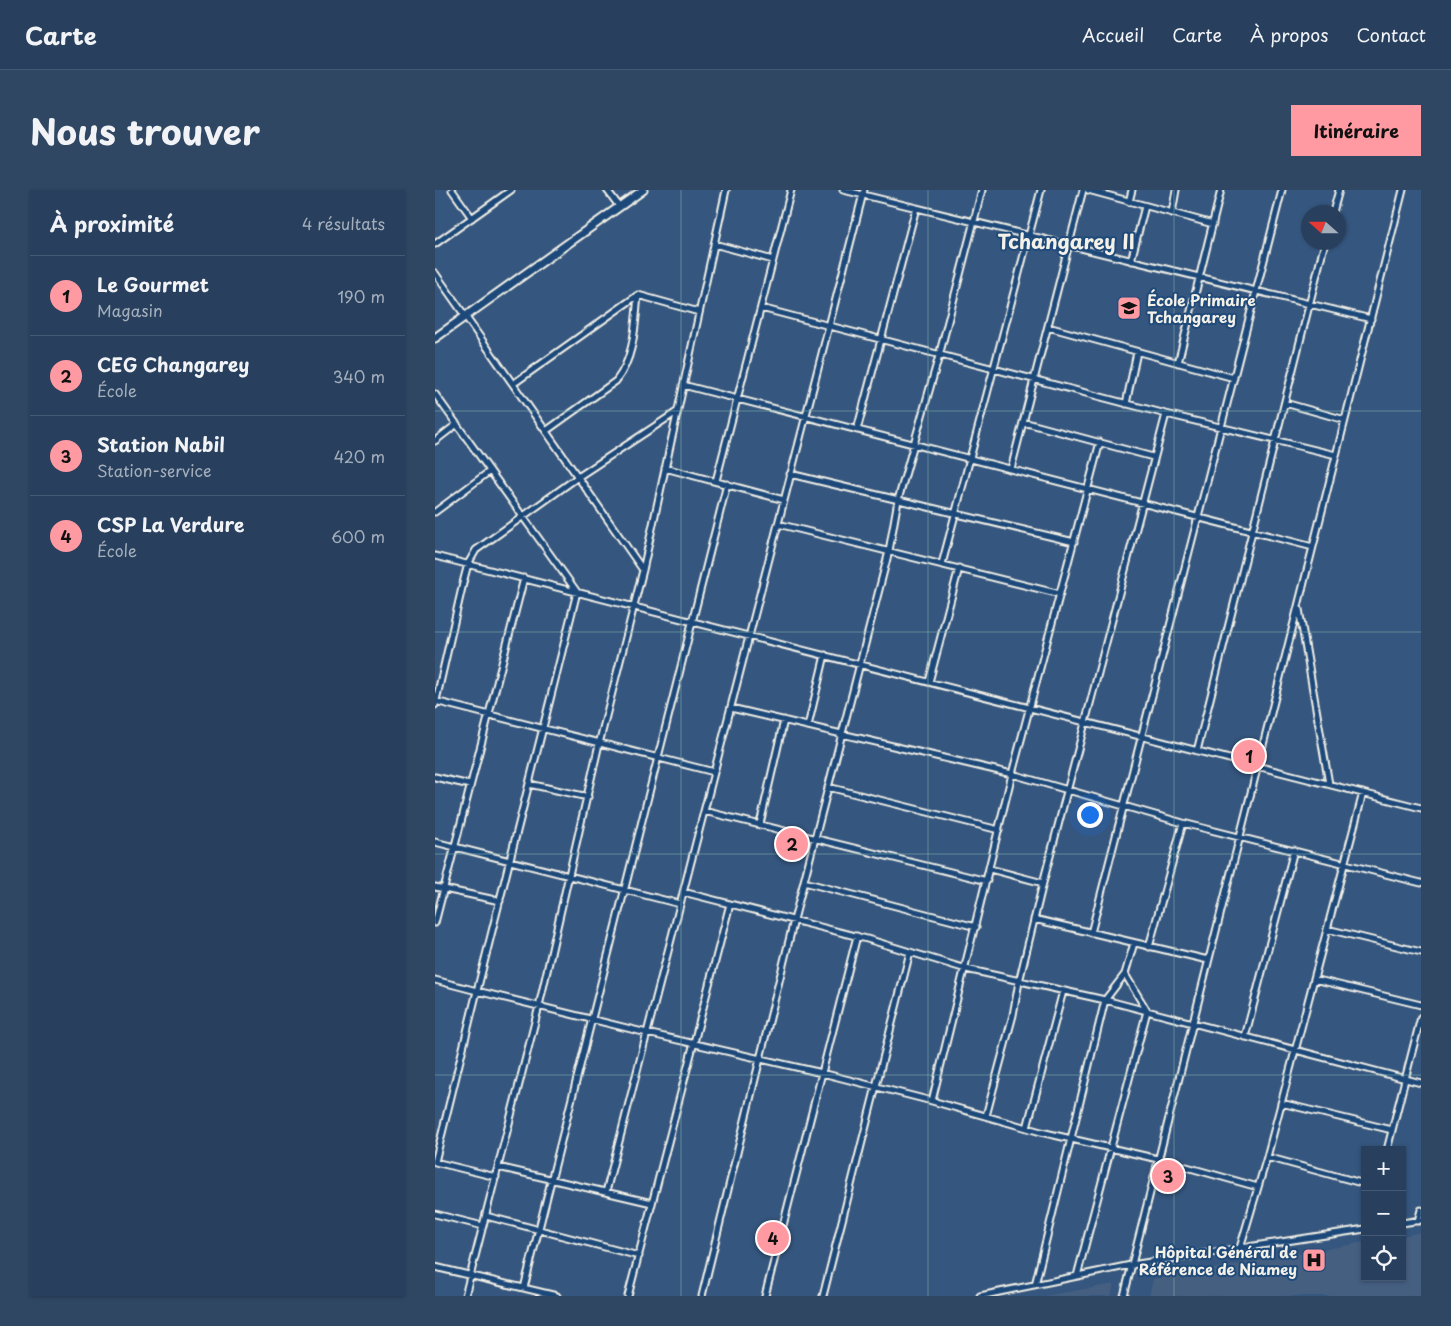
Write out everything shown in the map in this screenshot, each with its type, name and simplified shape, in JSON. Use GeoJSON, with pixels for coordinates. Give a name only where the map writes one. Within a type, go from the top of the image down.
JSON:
{"type":"FeatureCollection","features":[{"type":"Feature","properties":{"kind":"main road"},"geometry":{"type":"LineString","coordinates":[[435,338],[643,190]]}},
{"type":"Feature","properties":{"kind":"street"},"geometry":{"type":"LineString","coordinates":[[452,190],[472,218]]}},
{"type":"Feature","properties":{"kind":"street"},"geometry":{"type":"LineString","coordinates":[[435,244],[511,190]]}},
{"type":"Feature","properties":{"kind":"street"},"geometry":{"type":"LineString","coordinates":[[607,190],[619,206]]}},
{"type":"Feature","properties":{"kind":"street"},"geometry":{"type":"LineString","coordinates":[[465,1296],[539,1006],[599,744],[643,570],[726,190]]}},
{"type":"Feature","properties":{"kind":"street"},"geometry":{"type":"LineString","coordinates":[[716,482],[791,190]]}},
{"type":"Feature","properties":{"kind":"street"},"geometry":{"type":"LineString","coordinates":[[843,190],[863,192],[916,208],[1371,319]]}},
{"type":"Feature","properties":{"kind":"street"},"geometry":{"type":"LineString","coordinates":[[702,1296],[712,1248],[794,920],[889,550],[898,500],[939,356],[982,190]]}},
{"type":"Feature","properties":{"kind":"street"},"geometry":{"type":"LineString","coordinates":[[942,564],[1041,190]]}},
{"type":"Feature","properties":{"kind":"street"},"geometry":{"type":"LineString","coordinates":[[1011,469],[1083,190]]}},
{"type":"Feature","properties":{"kind":"street"},"geometry":{"type":"LineString","coordinates":[[1088,190],[1213,224]]}},
{"type":"Feature","properties":{"kind":"street"},"geometry":{"type":"LineString","coordinates":[[1129,202],[1132,190]]}},
{"type":"Feature","properties":{"kind":"street"},"geometry":{"type":"LineString","coordinates":[[1172,213],[1176,190]]}},
{"type":"Feature","properties":{"kind":"street"},"geometry":{"type":"LineString","coordinates":[[1179,363],[1221,190]]}},
{"type":"Feature","properties":{"kind":"street"},"geometry":{"type":"LineString","coordinates":[[1091,933],[1282,190]]}},
{"type":"Feature","properties":{"kind":"street"},"geometry":{"type":"LineString","coordinates":[[1335,205],[1339,190]]}},
{"type":"Feature","properties":{"kind":"street"},"geometry":{"type":"LineString","coordinates":[[1124,1296],[1403,190]]}},
{"type":"Feature","properties":{"kind":"street"},"geometry":{"type":"LineString","coordinates":[[606,1192],[863,192]]}},
{"type":"Feature","properties":{"kind":"street"},"geometry":{"type":"LineString","coordinates":[[1131,261],[1145,206]]}},
{"type":"Feature","properties":{"kind":"street"},"geometry":{"type":"LineString","coordinates":[[857,430],[916,208]]}},
{"type":"Feature","properties":{"kind":"street"},"geometry":{"type":"LineString","coordinates":[[714,244],[773,260]]}},
{"type":"Feature","properties":{"kind":"street"},"geometry":{"type":"LineString","coordinates":[[1197,751],[1323,250]]}},
{"type":"Feature","properties":{"kind":"street"},"geometry":{"type":"LineString","coordinates":[[435,273],[643,570]]}},
{"type":"Feature","properties":{"kind":"street"},"geometry":{"type":"LineString","coordinates":[[638,295],[699,312]]}},
{"type":"Feature","properties":{"kind":"street"},"geometry":{"type":"LineString","coordinates":[[513,384],[638,295]]}},
{"type":"Feature","properties":{"kind":"street"},"geometry":{"type":"LineString","coordinates":[[546,431],[616,381],[623,373],[633,338],[638,295]]}},
{"type":"Feature","properties":{"kind":"street"},"geometry":{"type":"LineString","coordinates":[[761,308],[1126,404],[1336,455]]}},
{"type":"Feature","properties":{"kind":"street"},"geometry":{"type":"LineString","coordinates":[[1048,327],[1233,378]]}},
{"type":"Feature","properties":{"kind":"street"},"geometry":{"type":"LineString","coordinates":[[1126,404],[1137,352]]}},
{"type":"Feature","properties":{"kind":"street"},"geometry":{"type":"LineString","coordinates":[[683,385],[1313,546]]}},
{"type":"Feature","properties":{"kind":"street"},"geometry":{"type":"LineString","coordinates":[[435,394],[577,592],[435,1162],[495,1177]]}},
{"type":"Feature","properties":{"kind":"street"},"geometry":{"type":"LineString","coordinates":[[1285,403],[1345,420]]}},
{"type":"Feature","properties":{"kind":"street"},"geometry":{"type":"LineString","coordinates":[[678,411],[578,477],[476,550],[468,564],[435,703],[714,772]]}},
{"type":"Feature","properties":{"kind":"street"},"geometry":{"type":"LineString","coordinates":[[986,1116],[1013,1015],[1043,883],[1141,502],[1166,414]]}},
{"type":"Feature","properties":{"kind":"street"},"geometry":{"type":"LineString","coordinates":[[1023,422],[1153,457]]}},
{"type":"Feature","properties":{"kind":"street"},"geometry":{"type":"LineString","coordinates":[[435,441],[457,424]]}},
{"type":"Feature","properties":{"kind":"street"},"geometry":{"type":"LineString","coordinates":[[932,1101],[966,969],[1012,774],[1100,442]]}},
{"type":"Feature","properties":{"kind":"street"},"geometry":{"type":"LineString","coordinates":[[665,468],[784,500]]}},
{"type":"Feature","properties":{"kind":"street"},"geometry":{"type":"LineString","coordinates":[[435,512],[490,470]]}},
{"type":"Feature","properties":{"kind":"street"},"geometry":{"type":"LineString","coordinates":[[790,474],[1074,542]]}},
{"type":"Feature","properties":{"kind":"street"},"geometry":{"type":"LineString","coordinates":[[524,1288],[727,484]]}},
{"type":"Feature","properties":{"kind":"street"},"geometry":{"type":"LineString","coordinates":[[778,524],[889,550],[1059,594]]}},
{"type":"Feature","properties":{"kind":"street"},"geometry":{"type":"LineString","coordinates":[[435,556],[1421,808]]}},
{"type":"Feature","properties":{"kind":"street"},"geometry":{"type":"LineString","coordinates":[[929,682],[959,568]]}},
{"type":"Feature","properties":{"kind":"street"},"geometry":{"type":"LineString","coordinates":[[435,923],[524,578]]}},
{"type":"Feature","properties":{"kind":"street"},"geometry":{"type":"LineString","coordinates":[[1298,606],[1329,784]]}},
{"type":"Feature","properties":{"kind":"street"},"geometry":{"type":"LineString","coordinates":[[809,726],[825,655]]}},
{"type":"Feature","properties":{"kind":"street"},"geometry":{"type":"LineString","coordinates":[[731,708],[1012,774],[1183,823],[1421,883]]}},
{"type":"Feature","properties":{"kind":"street"},"geometry":{"type":"LineString","coordinates":[[760,824],[784,720]]}},
{"type":"Feature","properties":{"kind":"street"},"geometry":{"type":"LineString","coordinates":[[435,776],[470,785]]}},
{"type":"Feature","properties":{"kind":"street"},"geometry":{"type":"LineString","coordinates":[[529,784],[588,797]]}},
{"type":"Feature","properties":{"kind":"street"},"geometry":{"type":"LineString","coordinates":[[828,787],[999,830]]}},
{"type":"Feature","properties":{"kind":"street"},"geometry":{"type":"LineString","coordinates":[[1240,1248],[1267,1157],[1363,793]]}},
{"type":"Feature","properties":{"kind":"street"},"geometry":{"type":"LineString","coordinates":[[704,812],[760,824],[987,881]]}},
{"type":"Feature","properties":{"kind":"street"},"geometry":{"type":"LineString","coordinates":[[1149,947],[1183,823]]}},
{"type":"Feature","properties":{"kind":"street"},"geometry":{"type":"LineString","coordinates":[[435,842],[680,904]]}},
{"type":"Feature","properties":{"kind":"street"},"geometry":{"type":"LineString","coordinates":[[1245,1037],[1293,850]]}},
{"type":"Feature","properties":{"kind":"street"},"geometry":{"type":"LineString","coordinates":[[990,869],[1043,883]]}},
{"type":"Feature","properties":{"kind":"street"},"geometry":{"type":"LineString","coordinates":[[804,882],[976,927]]}},
{"type":"Feature","properties":{"kind":"street"},"geometry":{"type":"LineString","coordinates":[[435,887],[500,901]]}},
{"type":"Feature","properties":{"kind":"street"},"geometry":{"type":"LineString","coordinates":[[683,892],[857,936],[966,969],[1105,1000],[1421,1083]]}},
{"type":"Feature","properties":{"kind":"street"},"geometry":{"type":"LineString","coordinates":[[628,1296],[730,904]]}},
{"type":"Feature","properties":{"kind":"street"},"geometry":{"type":"LineString","coordinates":[[1034,919],[1208,960]]}},
{"type":"Feature","properties":{"kind":"street"},"geometry":{"type":"LineString","coordinates":[[1327,929],[1421,952]]}},
{"type":"Feature","properties":{"kind":"street"},"geometry":{"type":"LineString","coordinates":[[765,1296],[857,936]]}},
{"type":"Feature","properties":{"kind":"street"},"geometry":{"type":"LineString","coordinates":[[1035,1286],[1105,1000],[1125,974],[1134,943]]}},
{"type":"Feature","properties":{"kind":"street"},"geometry":{"type":"LineString","coordinates":[[823,1296],[910,952]]}},
{"type":"Feature","properties":{"kind":"street"},"geometry":{"type":"LineString","coordinates":[[1077,1276],[1147,1011],[1125,974]]}},
{"type":"Feature","properties":{"kind":"street"},"geometry":{"type":"LineString","coordinates":[[1314,979],[1421,1005]]}},
{"type":"Feature","properties":{"kind":"street"},"geometry":{"type":"LineString","coordinates":[[435,980],[647,1033],[822,1073],[1027,1128],[1158,1159],[1258,1187]]}},
{"type":"Feature","properties":{"kind":"street"},"geometry":{"type":"LineString","coordinates":[[1027,1128],[1063,991]]}},
{"type":"Feature","properties":{"kind":"street"},"geometry":{"type":"LineString","coordinates":[[1388,1146],[1405,1079],[1418,1038],[1421,1016]]}},
{"type":"Feature","properties":{"kind":"street"},"geometry":{"type":"LineString","coordinates":[[1281,1103],[1392,1130]]}},
{"type":"Feature","properties":{"kind":"street"},"geometry":{"type":"LineString","coordinates":[[1267,1157],[1361,1183]]}},
{"type":"Feature","properties":{"kind":"street"},"geometry":{"type":"LineString","coordinates":[[498,1167],[652,1203]]}},
{"type":"Feature","properties":{"kind":"street"},"geometry":{"type":"LineString","coordinates":[[1406,1222],[1420,1220],[1421,1210]]}},
{"type":"Feature","properties":{"kind":"street"},"geometry":{"type":"LineString","coordinates":[[435,1214],[483,1226]]}},
{"type":"Feature","properties":{"kind":"street"},"geometry":{"type":"LineString","coordinates":[[486,1216],[639,1256]]}},
{"type":"Feature","properties":{"kind":"street"},"geometry":{"type":"LineString","coordinates":[[980,1296],[1131,1265],[1361,1230]]}},
{"type":"Feature","properties":{"kind":"street"},"geometry":{"type":"LineString","coordinates":[[435,1267],[557,1296]]}},
{"type":"Feature","properties":{"kind":"shaded area","name":"Hôpital Général de Référence de Niamey"},"geometry":{"type":"Polygon","coordinates":[[[1421,1232],[1421,1296],[1149,1296],[1153,1279],[1361,1243],[1361,1281],[1406,1281],[1406,1235],[1421,1232]]]}},
{"type":"Feature","properties":{"kind":"shaded area"},"geometry":{"type":"Polygon","coordinates":[[[1114,1284],[1111,1296],[1044,1296],[1114,1284]]]}},
{"type":"Feature","properties":{"kind":"place","name":"École Primaire Tchangarey"},"geometry":{"type":"Point","coordinates":[1129,308]}},
{"type":"Feature","properties":{"kind":"place","name":"Le Gourmet"},"geometry":{"type":"Point","coordinates":[1249,756]}},
{"type":"Feature","properties":{"kind":"place","name":"CEG Changarey"},"geometry":{"type":"Point","coordinates":[792,844]}},
{"type":"Feature","properties":{"kind":"place","name":"Station Nabil"},"geometry":{"type":"Point","coordinates":[1168,1176]}},
{"type":"Feature","properties":{"kind":"place","name":"CSP La Verdure"},"geometry":{"type":"Point","coordinates":[773,1238]}},
{"type":"Feature","properties":{"kind":"place","name":"Hôpital Général de Référence de Niamey"},"geometry":{"type":"Point","coordinates":[1314,1260]}},
{"type":"Feature","properties":{"kind":"district","name":"Tchangarey II"},"geometry":{"type":"Point","coordinates":[1066,241]}}]}
